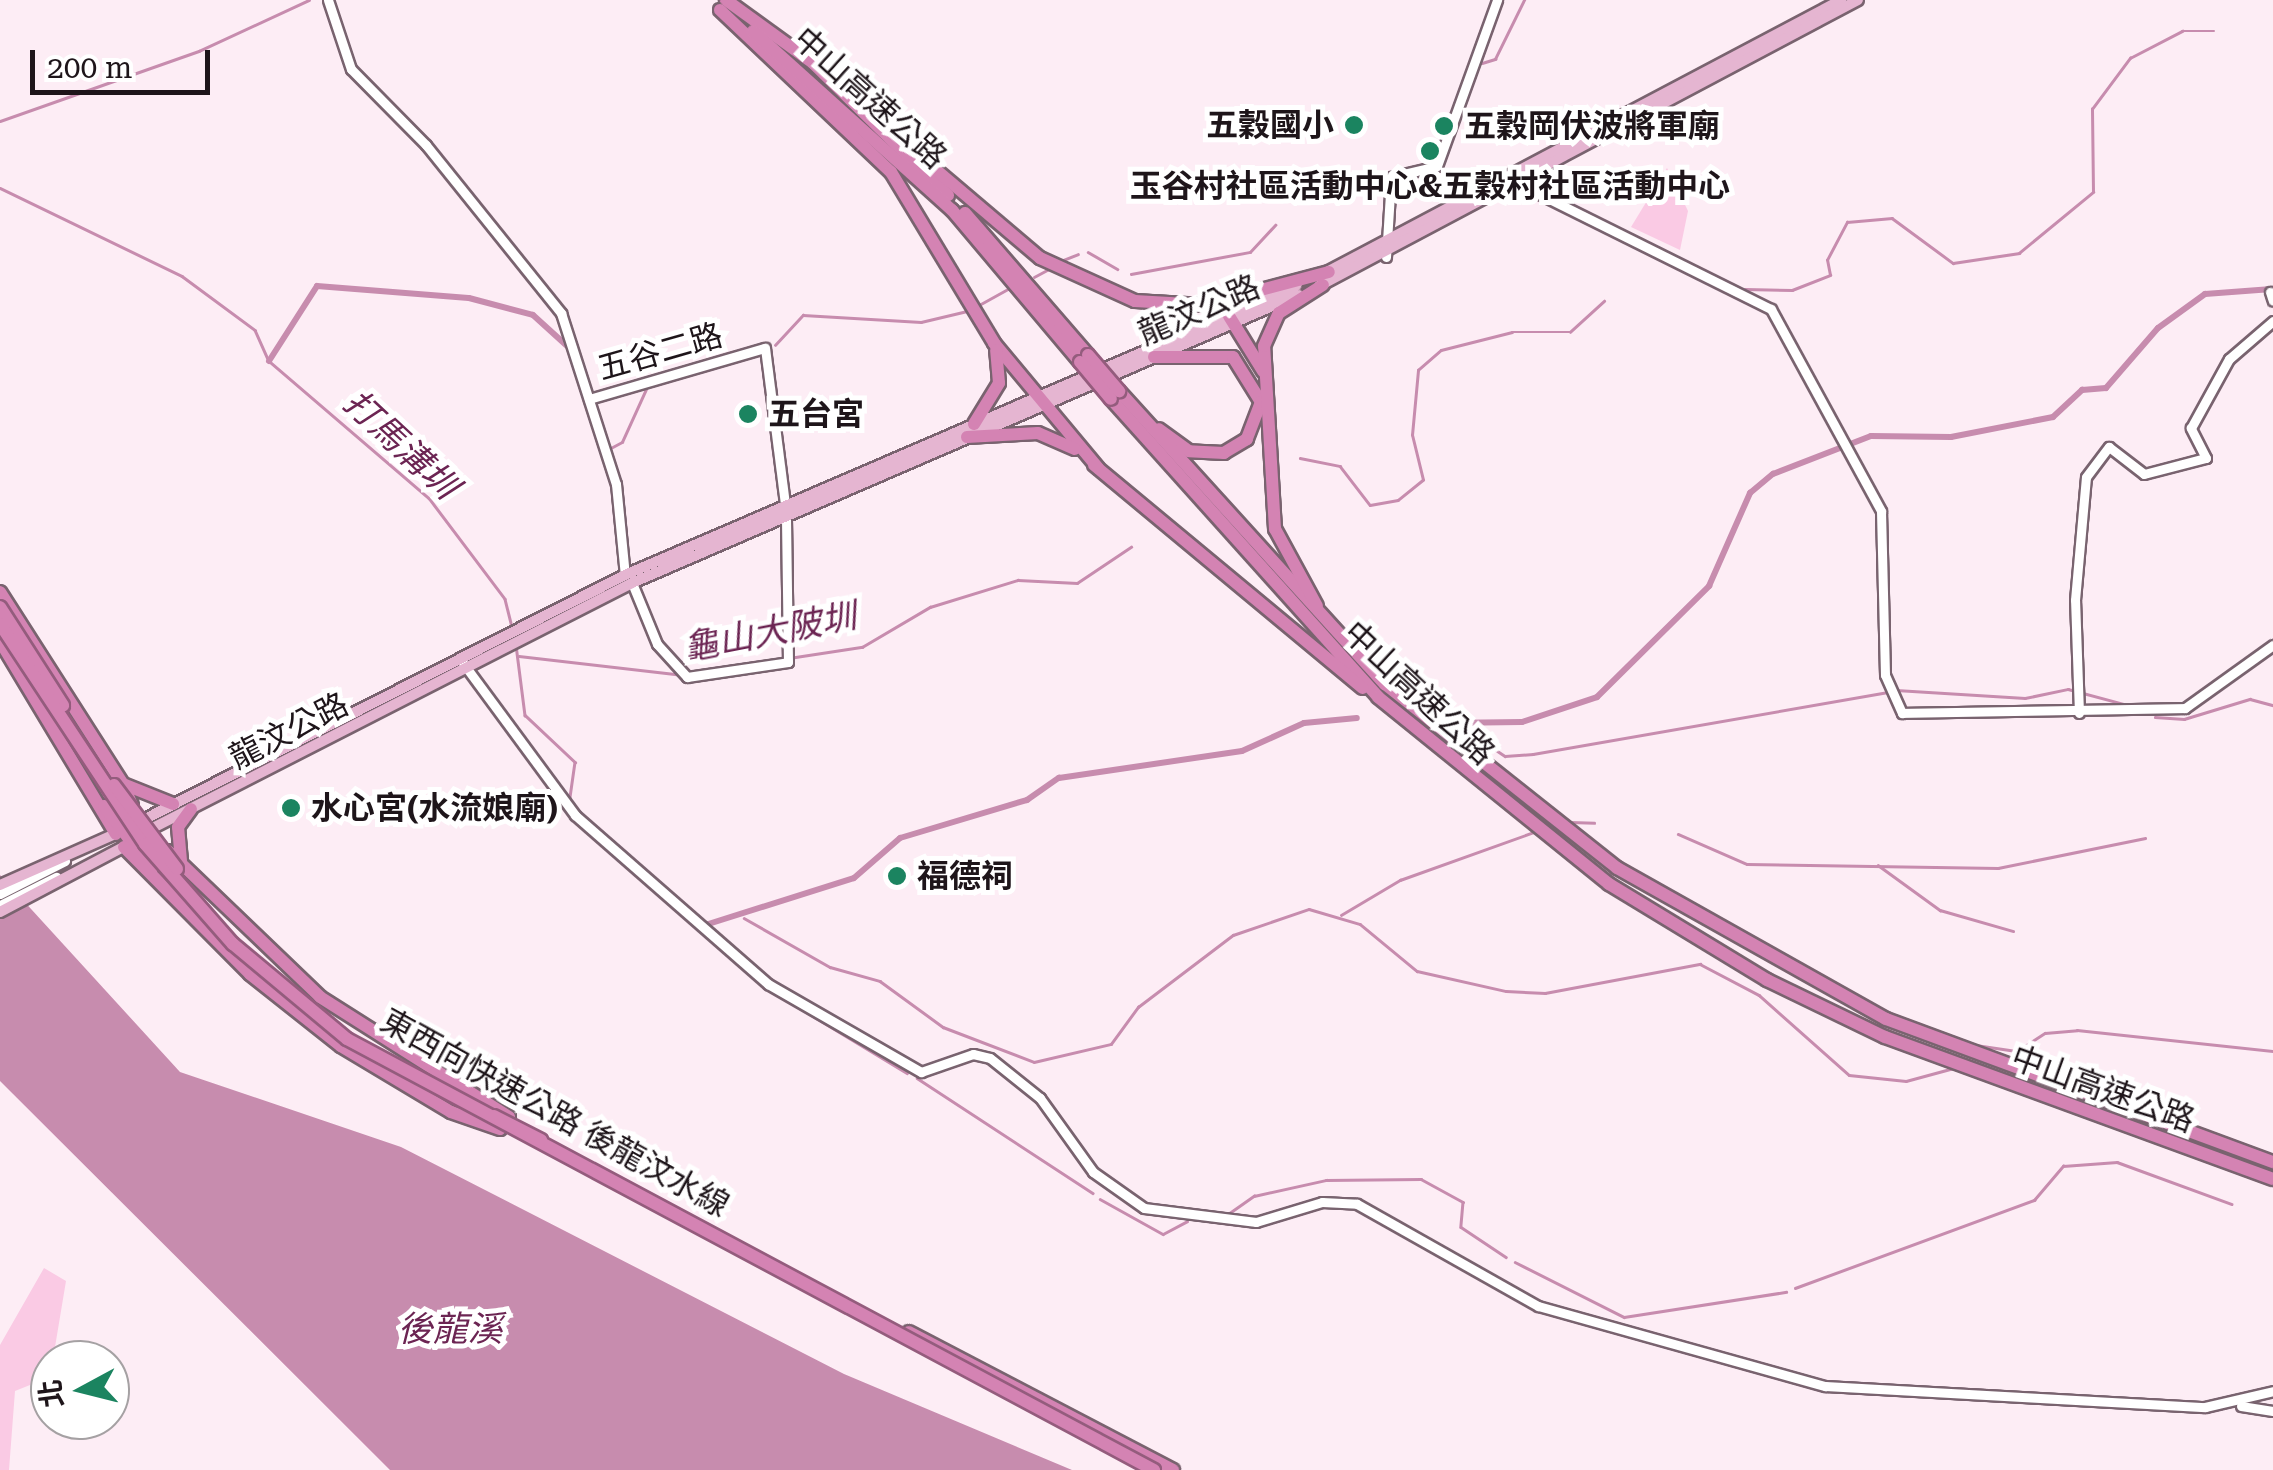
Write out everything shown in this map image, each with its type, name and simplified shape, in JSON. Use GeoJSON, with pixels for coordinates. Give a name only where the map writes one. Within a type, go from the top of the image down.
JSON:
{"type":"FeatureCollection","features":[{"type":"Feature","properties":{"kind":"highway","name":"中山高速公路"},"geometry":{"type":"LineString","coordinates":[[704,0],[723,5],[884,129],[1378,696],[1509,812],[1767,980],[1943,1060],[2273,1179]]}},
{"type":"Feature","properties":{"kind":"highway","name":"中山高速公路"},"geometry":{"type":"LineString","coordinates":[[723,5],[867,126],[1084,358]]}},
{"type":"Feature","properties":{"kind":"highway"},"geometry":{"type":"LineString","coordinates":[[723,5],[891,172],[994,344],[1098,468]]}},
{"type":"Feature","properties":{"kind":"highway"},"geometry":{"type":"LineString","coordinates":[[884,129],[1040,258],[1134,301],[1204,305],[1326,278]]}},
{"type":"Feature","properties":{"kind":"highway"},"geometry":{"type":"LineString","coordinates":[[1326,278],[1266,333],[1276,530],[1345,645]]}},
{"type":"Feature","properties":{"kind":"highway"},"geometry":{"type":"LineString","coordinates":[[1231,319],[1271,392]]}},
{"type":"Feature","properties":{"kind":"highway"},"geometry":{"type":"LineString","coordinates":[[994,344],[999,382],[970,431],[1038,432],[1098,468],[1268,602],[1342,677],[1378,696]]}},
{"type":"Feature","properties":{"kind":"highway"},"geometry":{"type":"LineString","coordinates":[[1138,414],[1178,446],[1210,455],[1241,444],[1259,416],[1259,388],[1234,357],[1154,356]]}},
{"type":"Feature","properties":{"kind":"highway","name":"中山高速公路"},"geometry":{"type":"LineString","coordinates":[[1115,395],[1138,414],[1345,645],[1568,834],[1773,964],[1940,1042],[2273,1162]]}},
{"type":"Feature","properties":{"kind":"highway"},"geometry":{"type":"LineString","coordinates":[[0,592],[123,784],[132,833],[161,882],[250,974],[341,1046],[450,1112],[500,1129]]}},
{"type":"Feature","properties":{"kind":"highway","name":"東西向快速公路 後龍汶水線"},"geometry":{"type":"LineString","coordinates":[[0,607],[117,789],[239,940],[352,1033],[540,1140],[1173,1470]]}},
{"type":"Feature","properties":{"kind":"highway","name":"東西向快速公路 後龍汶水線"},"geometry":{"type":"LineString","coordinates":[[0,624],[145,844],[233,944],[346,1040],[500,1129],[1154,1470]]}},
{"type":"Feature","properties":{"kind":"highway"},"geometry":{"type":"LineString","coordinates":[[0,641],[99,801],[132,833],[182,864],[320,997],[540,1140]]}},
{"type":"Feature","properties":{"kind":"highway"},"geometry":{"type":"LineString","coordinates":[[123,784],[173,804]]}},
{"type":"Feature","properties":{"kind":"highway"},"geometry":{"type":"LineString","coordinates":[[182,864],[176,835],[191,809]]}},
{"type":"Feature","properties":{"kind":"main road","name":"龍汶公路"},"geometry":{"type":"LineString","coordinates":[[132,833],[173,804],[629,579],[1386,252],[1668,100],[1841,0]]}},
{"type":"Feature","properties":{"kind":"main road","name":"龍汶公路"},"geometry":{"type":"LineString","coordinates":[[1790,32],[1858,0]]}},
{"type":"Feature","properties":{"kind":"main road","name":"龍汶公路"},"geometry":{"type":"LineString","coordinates":[[1038,400],[1154,356],[1231,319]]}},
{"type":"Feature","properties":{"kind":"main road","name":"龍汶公路"},"geometry":{"type":"LineString","coordinates":[[132,833],[191,809],[462,664]]}},
{"type":"Feature","properties":{"kind":"main road"},"geometry":{"type":"LineString","coordinates":[[0,885],[132,833]]}},
{"type":"Feature","properties":{"kind":"main road"},"geometry":{"type":"LineString","coordinates":[[0,909],[132,833]]}},
{"type":"Feature","properties":{"kind":"street"},"geometry":{"type":"LineString","coordinates":[[328,0],[351,69],[522,259],[571,338],[594,397],[616,484],[629,579],[658,644],[686,677],[788,662],[785,510]]}},
{"type":"Feature","properties":{"kind":"street"},"geometry":{"type":"LineString","coordinates":[[1386,252],[1390,177],[1437,166],[1496,0]]}},
{"type":"Feature","properties":{"kind":"street"},"geometry":{"type":"LineString","coordinates":[[1514,183],[1710,271],[1770,308],[1881,511],[1889,692],[1911,714],[2185,708],[2273,646]]}},
{"type":"Feature","properties":{"kind":"street"},"geometry":{"type":"LineString","coordinates":[[2079,713],[2086,476],[2108,447],[2144,474],[2206,458],[2191,428],[2229,358],[2273,321]]}},
{"type":"Feature","properties":{"kind":"street","name":"五谷二路"},"geometry":{"type":"LineString","coordinates":[[594,397],[765,348],[785,510]]}},
{"type":"Feature","properties":{"kind":"street"},"geometry":{"type":"LineString","coordinates":[[462,664],[575,815],[804,1010],[921,1072],[973,1054],[1013,1072],[1093,1172],[1144,1208],[1256,1222],[1322,1202],[1357,1204],[1538,1306],[1798,1382],[2238,1405],[2273,1411]]}},
{"type":"Feature","properties":{"kind":"street"},"geometry":{"type":"LineString","coordinates":[[0,894],[132,833]]}},
{"type":"Feature","properties":{"kind":"street"},"geometry":{"type":"LineString","coordinates":[[2238,1405],[2273,1392]]}},
{"type":"Feature","properties":{"kind":"shaded area"},"geometry":{"type":"Polygon","coordinates":[[[1667,168],[1688,211],[1680,250],[1631,227],[1667,168]]]}},
{"type":"Feature","properties":{"kind":"shaded area"},"geometry":{"type":"Polygon","coordinates":[[[44,1268],[66,1281],[56,1340],[30,1340],[30,1385],[15,1391],[9,1470],[0,1470],[0,1345],[44,1268]]]}},
{"type":"Feature","properties":{"kind":"water","name":"後龍溪"},"geometry":{"type":"Polygon","coordinates":[[[0,875],[180,1072],[401,1147],[844,1374],[1072,1470],[390,1470],[0,1081],[0,875]]]}},
{"type":"Feature","properties":{"kind":"waterway"},"geometry":{"type":"LineString","coordinates":[[0,121],[199,51],[309,0]]}},
{"type":"Feature","properties":{"kind":"waterway"},"geometry":{"type":"LineString","coordinates":[[1482,63],[1495,59],[1524,0]]}},
{"type":"Feature","properties":{"kind":"waterway","name":"龜山大陂圳"},"geometry":{"type":"LineString","coordinates":[[1745,289],[1792,290],[1830,275],[1827,260],[1847,222],[1892,218],[1953,263],[2019,253],[2093,192],[2092,109],[2130,58],[2182,31],[2214,31]]}},
{"type":"Feature","properties":{"kind":"waterway","name":"打馬溝圳"},"geometry":{"type":"LineString","coordinates":[[0,188],[182,276],[255,330],[269,361],[429,498],[505,599],[512,627]]}},
{"type":"Feature","properties":{"kind":"waterway"},"geometry":{"type":"LineString","coordinates":[[1131,274],[1250,252],[1275,225]]}},
{"type":"Feature","properties":{"kind":"waterway"},"geometry":{"type":"LineString","coordinates":[[1088,252],[1118,269]]}},
{"type":"Feature","properties":{"kind":"waterway"},"geometry":{"type":"LineString","coordinates":[[1061,261],[1078,254]]}},
{"type":"Feature","properties":{"kind":"waterway"},"geometry":{"type":"LineString","coordinates":[[1034,277],[1049,269]]}},
{"type":"Feature","properties":{"kind":"waterway"},"geometry":{"type":"LineString","coordinates":[[269,361],[317,286],[469,298],[533,315],[566,345]]}},
{"type":"Feature","properties":{"kind":"waterway"},"geometry":{"type":"LineString","coordinates":[[979,305],[1008,289]]}},
{"type":"Feature","properties":{"kind":"waterway"},"geometry":{"type":"LineString","coordinates":[[1443,723],[1522,722],[1597,697],[1709,586],[1750,493],[1773,474],[1871,436],[1951,437],[2053,417],[2082,390],[2106,388],[2158,328],[2205,294],[2272,289]]}},
{"type":"Feature","properties":{"kind":"waterway","name":"龜山大陂圳"},"geometry":{"type":"LineString","coordinates":[[1300,458],[1340,466],[1370,505],[1398,500],[1423,480],[1412,435],[1418,370],[1441,350],[1512,332],[1570,332],[1604,301]]}},
{"type":"Feature","properties":{"kind":"waterway"},"geometry":{"type":"LineString","coordinates":[[775,345],[803,315],[921,322],[967,311]]}},
{"type":"Feature","properties":{"kind":"waterway"},"geometry":{"type":"LineString","coordinates":[[576,350],[597,411]]}},
{"type":"Feature","properties":{"kind":"waterway"},"geometry":{"type":"LineString","coordinates":[[607,450],[622,442],[647,387]]}},
{"type":"Feature","properties":{"kind":"waterway","name":"龜山大陂圳"},"geometry":{"type":"LineString","coordinates":[[789,658],[862,647],[930,607],[1018,580],[1077,583],[1131,547]]}},
{"type":"Feature","properties":{"kind":"waterway","name":"打馬溝圳"},"geometry":{"type":"LineString","coordinates":[[516,645],[525,715],[575,762],[569,804]]}},
{"type":"Feature","properties":{"kind":"waterway","name":"龜山大陂圳"},"geometry":{"type":"LineString","coordinates":[[519,656],[683,675]]}},
{"type":"Feature","properties":{"kind":"waterway"},"geometry":{"type":"LineString","coordinates":[[1896,690],[2025,698],[2068,689],[2124,704]]}},
{"type":"Feature","properties":{"kind":"waterway"},"geometry":{"type":"LineString","coordinates":[[1456,723],[1505,756],[1533,754],[1888,692]]}},
{"type":"Feature","properties":{"kind":"waterway"},"geometry":{"type":"LineString","coordinates":[[2155,717],[2184,719],[2250,699],[2273,705]]}},
{"type":"Feature","properties":{"kind":"waterway"},"geometry":{"type":"LineString","coordinates":[[702,926],[854,878],[900,838],[1027,800],[1059,778],[1242,751],[1304,723],[1357,718]]}},
{"type":"Feature","properties":{"kind":"waterway","name":"打馬溝圳"},"geometry":{"type":"LineString","coordinates":[[567,811],[639,877]]}},
{"type":"Feature","properties":{"kind":"waterway"},"geometry":{"type":"LineString","coordinates":[[1570,822],[1594,823]]}},
{"type":"Feature","properties":{"kind":"waterway"},"geometry":{"type":"LineString","coordinates":[[1341,915],[1400,880],[1534,832]]}},
{"type":"Feature","properties":{"kind":"waterway"},"geometry":{"type":"LineString","coordinates":[[1678,834],[1747,864],[1998,868],[2145,838]]}},
{"type":"Feature","properties":{"kind":"waterway"},"geometry":{"type":"LineString","coordinates":[[1878,865],[1940,910],[2013,931]]}},
{"type":"Feature","properties":{"kind":"waterway"},"geometry":{"type":"LineString","coordinates":[[744,918],[830,967],[880,981],[943,1027],[1034,1062],[1111,1044],[1138,1007],[1233,935],[1309,909],[1360,924],[1417,971],[1506,991],[1545,993],[1700,964],[1759,995],[1849,1075],[1906,1081],[1954,1068]]}},
{"type":"Feature","properties":{"kind":"waterway"},"geometry":{"type":"LineString","coordinates":[[765,987],[907,1073]]}},
{"type":"Feature","properties":{"kind":"waterway"},"geometry":{"type":"LineString","coordinates":[[1969,1044],[2017,1051],[2045,1033],[2077,1030],[2273,1051]]}},
{"type":"Feature","properties":{"kind":"waterway"},"geometry":{"type":"LineString","coordinates":[[917,1078],[1093,1193]]}},
{"type":"Feature","properties":{"kind":"waterway"},"geometry":{"type":"LineString","coordinates":[[1795,1288],[2034,1200],[2063,1166],[2117,1162],[2232,1204]]}},
{"type":"Feature","properties":{"kind":"waterway"},"geometry":{"type":"LineString","coordinates":[[1228,1214],[1254,1196],[1326,1180],[1421,1179],[1463,1202],[1461,1227],[1506,1257]]}},
{"type":"Feature","properties":{"kind":"waterway"},"geometry":{"type":"LineString","coordinates":[[1100,1199],[1163,1234],[1187,1221]]}},
{"type":"Feature","properties":{"kind":"waterway"},"geometry":{"type":"LineString","coordinates":[[1515,1262],[1624,1317],[1786,1292]]}},
{"type":"Feature","properties":{"kind":"place","name":"五穀國小"},"geometry":{"type":"Point","coordinates":[1354,125]}},
{"type":"Feature","properties":{"kind":"place","name":"五穀岡伏波將軍廟"},"geometry":{"type":"Point","coordinates":[1444,126]}},
{"type":"Feature","properties":{"kind":"place","name":"玉谷村社區活動中心&五穀村社區活動中心"},"geometry":{"type":"Point","coordinates":[1430,151]}},
{"type":"Feature","properties":{"kind":"place","name":"五台宮"},"geometry":{"type":"Point","coordinates":[748,414]}},
{"type":"Feature","properties":{"kind":"place","name":"水心宮(水流娘廟)"},"geometry":{"type":"Point","coordinates":[291,808]}},
{"type":"Feature","properties":{"kind":"place","name":"福德祠"},"geometry":{"type":"Point","coordinates":[897,876]}}]}
